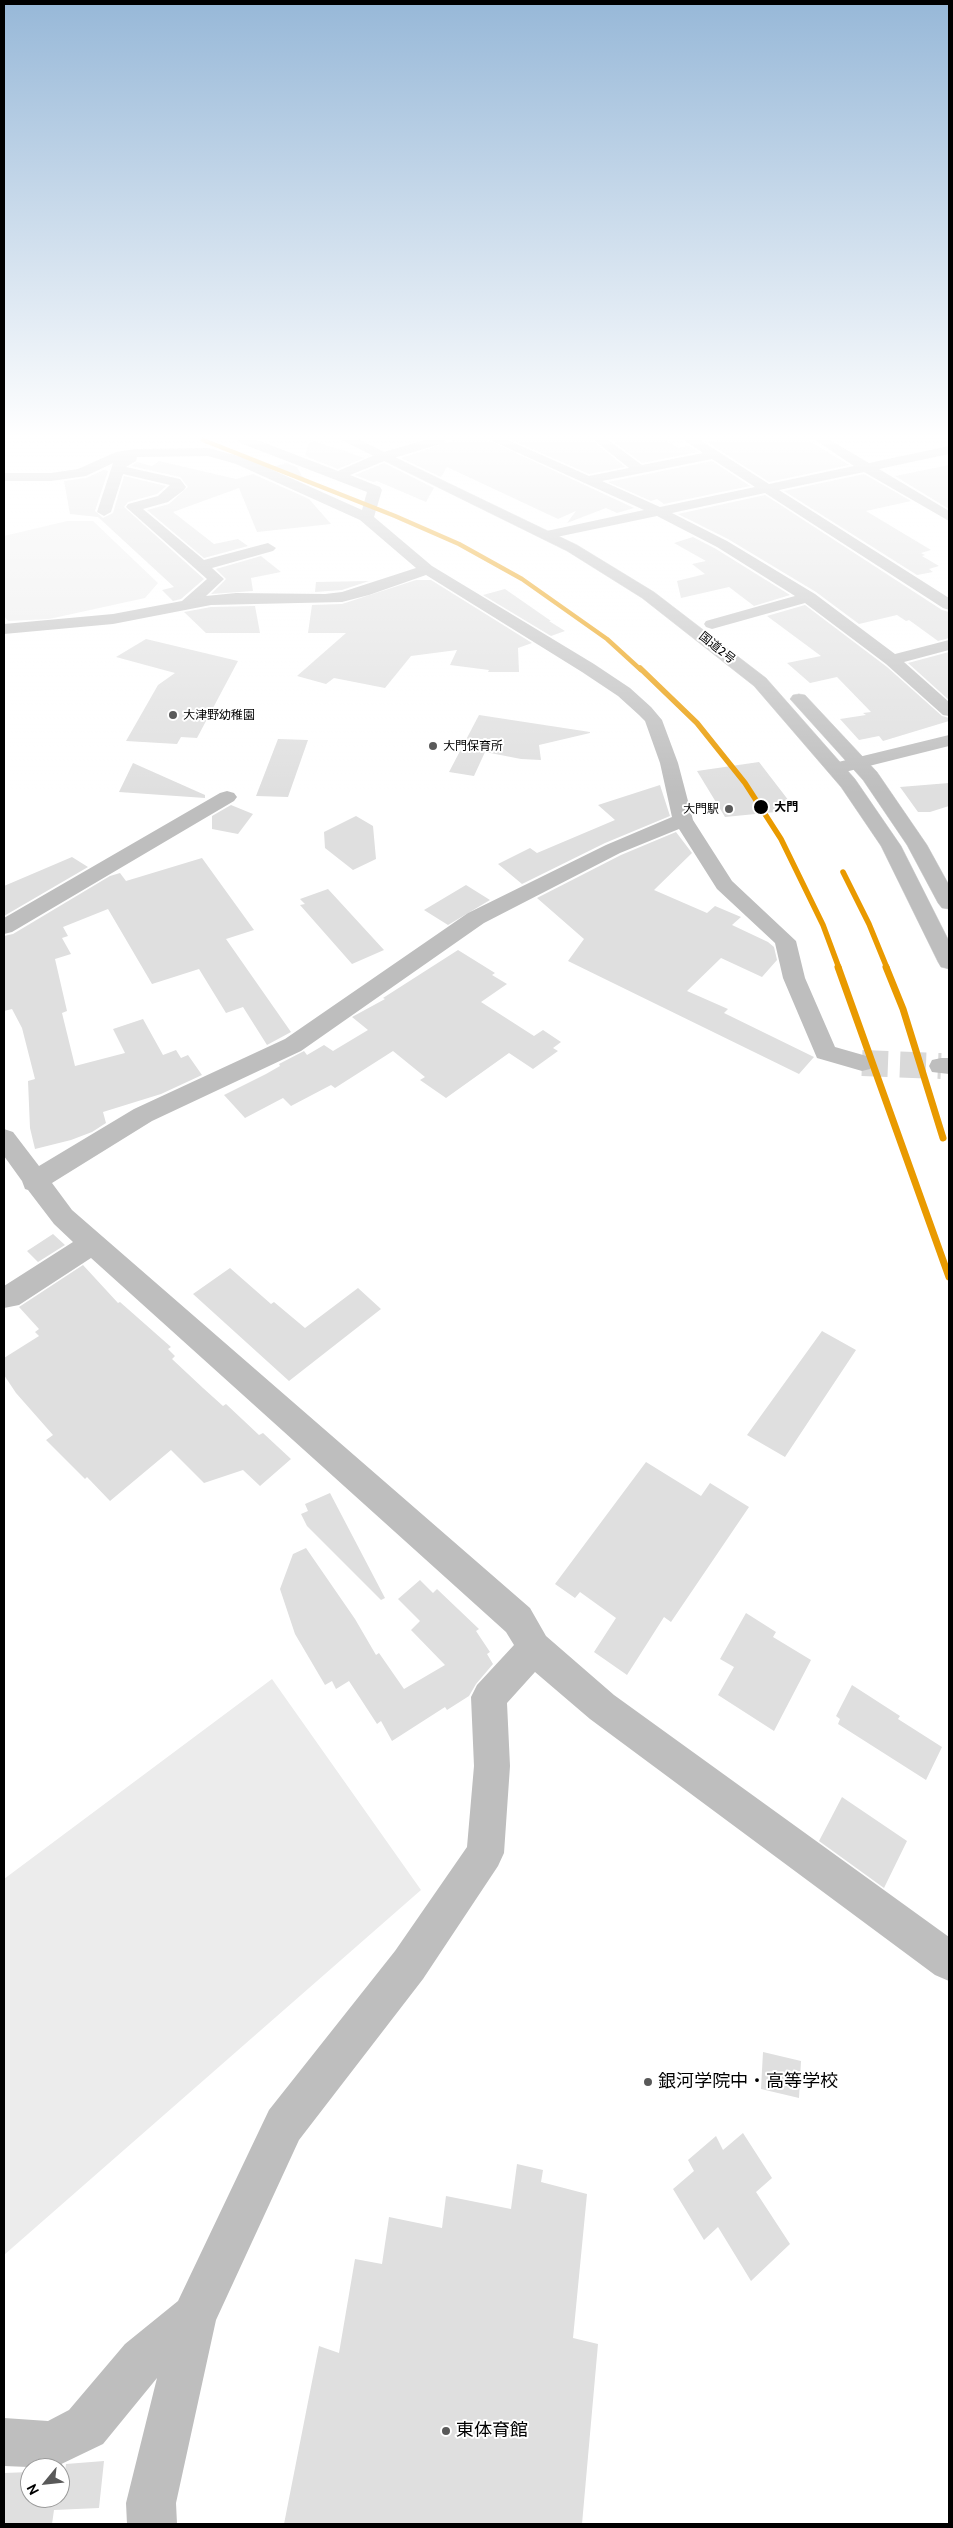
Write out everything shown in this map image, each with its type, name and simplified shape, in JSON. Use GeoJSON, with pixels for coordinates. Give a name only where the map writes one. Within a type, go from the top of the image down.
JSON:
{"type":"FeatureCollection","features":[{"type":"Feature","properties":{"kind":"main road"},"geometry":{"type":"LineString","coordinates":[[187,605],[216,579],[191,558]]}},
{"type":"Feature","properties":{"kind":"main road"},"geometry":{"type":"LineString","coordinates":[[200,566],[230,558]]}},
{"type":"Feature","properties":{"kind":"main road"},"geometry":{"type":"LineString","coordinates":[[414,558],[427,569],[588,668],[624,692],[645,710],[652,720],[669,763],[683,820],[724,885],[785,941],[794,978],[825,1052],[862,1063]]}},
{"type":"Feature","properties":{"kind":"main road","name":"国道2号"},"geometry":{"type":"LineString","coordinates":[[592,558],[648,595],[760,682],[842,775],[891,846],[949,962]]}},
{"type":"Feature","properties":{"kind":"main road","name":"国道2号"},"geometry":{"type":"LineString","coordinates":[[603,558],[663,589],[712,624],[783,682],[865,769],[917,845],[949,903]]}},
{"type":"Feature","properties":{"kind":"main road"},"geometry":{"type":"LineString","coordinates":[[745,558],[809,598],[892,660],[949,711]]}},
{"type":"Feature","properties":{"kind":"main road"},"geometry":{"type":"LineString","coordinates":[[875,558],[949,606]]}},
{"type":"Feature","properties":{"kind":"main road"},"geometry":{"type":"LineString","coordinates":[[4,629],[113,619],[236,598],[325,599],[342,597],[363,592],[427,569]]}},
{"type":"Feature","properties":{"kind":"main road"},"geometry":{"type":"LineString","coordinates":[[712,624],[809,598]]}},
{"type":"Feature","properties":{"kind":"main road"},"geometry":{"type":"LineString","coordinates":[[892,660],[949,645]]}},
{"type":"Feature","properties":{"kind":"main road"},"geometry":{"type":"LineString","coordinates":[[842,775],[949,741]]}},
{"type":"Feature","properties":{"kind":"main road"},"geometry":{"type":"LineString","coordinates":[[865,769],[949,755]]}},
{"type":"Feature","properties":{"kind":"main road"},"geometry":{"type":"LineString","coordinates":[[4,927],[227,797]]}},
{"type":"Feature","properties":{"kind":"main road"},"geometry":{"type":"LineString","coordinates":[[34,1182],[142,1115],[293,1045],[476,918],[613,849],[683,820]]}},
{"type":"Feature","properties":{"kind":"main road"},"geometry":{"type":"LineString","coordinates":[[4,1138],[34,1182],[63,1217],[518,1620],[534,1648],[602,1707],[949,1961]]}},
{"type":"Feature","properties":{"kind":"main road"},"geometry":{"type":"LineString","coordinates":[[4,1297],[9,1297],[92,1244]]}},
{"type":"Feature","properties":{"kind":"main road"},"geometry":{"type":"LineString","coordinates":[[152,2524],[151,2503],[194,2317],[284,2125],[409,1965],[485,1853],[492,1766],[489,1697],[534,1648]]}},
{"type":"Feature","properties":{"kind":"main road"},"geometry":{"type":"LineString","coordinates":[[4,2442],[50,2444],[86,2426],[141,2360],[194,2317]]}},
{"type":"Feature","properties":{"kind":"shaded area"},"geometry":{"type":"Polygon","coordinates":[[[4,558],[132,558],[158,583],[145,598],[49,619],[8,621],[4,616],[4,558]]]}},
{"type":"Feature","properties":{"kind":"shaded area"},"geometry":{"type":"Polygon","coordinates":[[[272,1679],[421,1890],[4,2255],[4,1879],[272,1679]]]}},
{"type":"Feature","properties":{"kind":"building"},"geometry":{"type":"Polygon","coordinates":[[[142,558],[181,558],[204,579],[181,599],[173,601],[162,590],[174,587],[142,558]]]}},
{"type":"Feature","properties":{"kind":"building"},"geometry":{"type":"Polygon","coordinates":[[[254,558],[263,558],[281,572],[251,578],[253,591],[211,594],[226,579],[216,569],[254,558]]]}},
{"type":"Feature","properties":{"kind":"building"},"geometry":{"type":"Polygon","coordinates":[[[701,558],[730,558],[790,595],[754,606],[729,587],[681,598],[677,581],[705,574],[692,564],[706,561],[701,558]]]}},
{"type":"Feature","properties":{"kind":"building"},"geometry":{"type":"Polygon","coordinates":[[[760,558],[862,558],[942,610],[949,612],[949,638],[938,641],[909,620],[906,621],[897,615],[859,624],[816,592],[760,558]]]}},
{"type":"Feature","properties":{"kind":"building"},"geometry":{"type":"Polygon","coordinates":[[[890,558],[925,558],[939,566],[929,569],[933,572],[917,575],[890,558]]]}},
{"type":"Feature","properties":{"kind":"building"},"geometry":{"type":"Polygon","coordinates":[[[416,580],[431,580],[532,643],[518,648],[519,672],[488,672],[489,670],[450,665],[457,650],[411,656],[385,688],[334,678],[326,684],[297,676],[346,633],[308,633],[312,605],[342,604],[416,580]]]}},
{"type":"Feature","properties":{"kind":"building"},"geometry":{"type":"Polygon","coordinates":[[[369,581],[342,590],[315,592],[316,582],[369,581]]]}},
{"type":"Feature","properties":{"kind":"building"},"geometry":{"type":"Polygon","coordinates":[[[505,589],[565,631],[551,636],[483,595],[505,589]]]}},
{"type":"Feature","properties":{"kind":"building"},"geometry":{"type":"Polygon","coordinates":[[[805,605],[887,667],[942,716],[949,718],[949,721],[883,741],[879,736],[859,740],[840,719],[866,715],[863,713],[871,712],[837,677],[810,683],[787,663],[821,656],[767,616],[805,605]]]}},
{"type":"Feature","properties":{"kind":"building"},"geometry":{"type":"Polygon","coordinates":[[[255,606],[260,633],[206,633],[184,612],[211,607],[255,606]]]}},
{"type":"Feature","properties":{"kind":"building"},"geometry":{"type":"Polygon","coordinates":[[[146,639],[238,661],[197,738],[181,737],[177,744],[126,741],[158,685],[175,673],[116,657],[146,639]]]}},
{"type":"Feature","properties":{"kind":"building"},"geometry":{"type":"Polygon","coordinates":[[[949,652],[949,700],[908,663],[949,652]]]}},
{"type":"Feature","properties":{"kind":"building"},"geometry":{"type":"Polygon","coordinates":[[[479,715],[590,733],[539,745],[541,760],[521,759],[485,752],[474,776],[449,772],[479,715]]]}},
{"type":"Feature","properties":{"kind":"building"},"geometry":{"type":"Polygon","coordinates":[[[278,739],[308,740],[288,797],[256,796],[278,739]]]}},
{"type":"Feature","properties":{"kind":"building"},"geometry":{"type":"Polygon","coordinates":[[[759,762],[789,801],[781,802],[786,811],[725,817],[697,771],[759,762]]]}},
{"type":"Feature","properties":{"kind":"building"},"geometry":{"type":"Polygon","coordinates":[[[133,763],[205,795],[205,798],[119,792],[133,763]]]}},
{"type":"Feature","properties":{"kind":"building"},"geometry":{"type":"Polygon","coordinates":[[[949,783],[949,806],[930,812],[918,812],[900,787],[949,783]]]}},
{"type":"Feature","properties":{"kind":"building"},"geometry":{"type":"Polygon","coordinates":[[[660,785],[670,816],[605,843],[522,884],[498,864],[530,848],[537,853],[615,820],[598,805],[660,785]]]}},
{"type":"Feature","properties":{"kind":"building"},"geometry":{"type":"Polygon","coordinates":[[[231,805],[253,814],[238,834],[212,829],[212,816],[231,805]]]}},
{"type":"Feature","properties":{"kind":"building"},"geometry":{"type":"Polygon","coordinates":[[[356,816],[373,826],[376,859],[353,870],[325,848],[324,832],[356,816]]]}},
{"type":"Feature","properties":{"kind":"building"},"geometry":{"type":"Polygon","coordinates":[[[676,832],[692,853],[654,890],[707,913],[715,906],[741,917],[732,925],[768,942],[774,947],[777,960],[762,977],[721,958],[687,991],[728,1009],[724,1013],[814,1057],[799,1074],[568,961],[584,939],[537,898],[621,855],[676,832]]]}},
{"type":"Feature","properties":{"kind":"building"},"geometry":{"type":"Polygon","coordinates":[[[72,857],[88,867],[4,916],[4,886],[72,857]]]}},
{"type":"Feature","properties":{"kind":"building"},"geometry":{"type":"Polygon","coordinates":[[[202,858],[254,930],[226,939],[291,1032],[267,1045],[243,1007],[226,1013],[199,969],[152,984],[108,909],[63,927],[68,936],[62,938],[71,954],[55,959],[67,1011],[62,1013],[75,1066],[125,1053],[113,1029],[143,1019],[163,1055],[176,1050],[181,1058],[188,1055],[202,1075],[161,1094],[103,1112],[106,1123],[92,1132],[71,1140],[35,1149],[30,1128],[28,1081],[35,1079],[22,1028],[12,1009],[4,1011],[4,936],[13,934],[110,876],[120,873],[126,881],[202,858]]]}},
{"type":"Feature","properties":{"kind":"building"},"geometry":{"type":"Polygon","coordinates":[[[466,885],[490,900],[448,925],[424,910],[466,885]]]}},
{"type":"Feature","properties":{"kind":"building"},"geometry":{"type":"Polygon","coordinates":[[[328,889],[384,950],[352,964],[300,905],[305,904],[300,899],[328,889]]]}},
{"type":"Feature","properties":{"kind":"building"},"geometry":{"type":"Polygon","coordinates":[[[458,950],[495,973],[492,975],[507,984],[481,1002],[534,1036],[543,1030],[561,1042],[553,1048],[558,1051],[533,1069],[509,1053],[446,1098],[420,1080],[425,1077],[393,1051],[335,1088],[331,1085],[291,1106],[283,1098],[245,1118],[224,1095],[266,1074],[280,1066],[279,1064],[304,1051],[307,1055],[324,1045],[333,1051],[368,1030],[352,1017],[385,999],[383,998],[458,950]]]}},
{"type":"Feature","properties":{"kind":"building"},"geometry":{"type":"Polygon","coordinates":[[[53,1234],[65,1245],[38,1262],[27,1251],[53,1234]]]}},
{"type":"Feature","properties":{"kind":"building"},"geometry":{"type":"Polygon","coordinates":[[[83,1265],[118,1303],[120,1302],[171,1347],[168,1349],[175,1356],[172,1359],[203,1388],[223,1406],[226,1404],[259,1435],[263,1433],[291,1459],[260,1486],[243,1470],[204,1483],[171,1450],[110,1501],[87,1477],[85,1479],[46,1440],[53,1435],[16,1393],[4,1375],[4,1358],[39,1336],[35,1332],[39,1329],[19,1307],[83,1265]]]}},
{"type":"Feature","properties":{"kind":"building"},"geometry":{"type":"Polygon","coordinates":[[[230,1268],[271,1304],[274,1302],[305,1328],[358,1288],[381,1309],[289,1381],[193,1294],[230,1268]]]}},
{"type":"Feature","properties":{"kind":"building"},"geometry":{"type":"Polygon","coordinates":[[[822,1331],[856,1350],[785,1457],[747,1435],[822,1331]]]}},
{"type":"Feature","properties":{"kind":"building"},"geometry":{"type":"Polygon","coordinates":[[[646,1462],[701,1496],[710,1483],[749,1507],[671,1622],[664,1617],[627,1675],[594,1652],[616,1618],[580,1592],[575,1598],[555,1584],[646,1462]]]}},
{"type":"Feature","properties":{"kind":"building"},"geometry":{"type":"Polygon","coordinates":[[[330,1493],[385,1598],[381,1600],[307,1526],[301,1514],[308,1511],[305,1504],[330,1493]]]}},
{"type":"Feature","properties":{"kind":"building"},"geometry":{"type":"Polygon","coordinates":[[[306,1548],[355,1619],[376,1655],[379,1653],[404,1689],[445,1665],[411,1630],[420,1621],[398,1599],[420,1580],[433,1593],[437,1589],[479,1629],[476,1631],[490,1652],[487,1654],[493,1664],[476,1684],[469,1696],[447,1710],[445,1707],[392,1741],[381,1721],[377,1724],[349,1681],[336,1689],[332,1681],[325,1685],[295,1634],[280,1589],[293,1554],[306,1548]]]}},
{"type":"Feature","properties":{"kind":"building"},"geometry":{"type":"Polygon","coordinates":[[[746,1613],[776,1632],[773,1637],[811,1660],[774,1731],[718,1695],[734,1667],[720,1659],[746,1613]]]}},
{"type":"Feature","properties":{"kind":"building"},"geometry":{"type":"Polygon","coordinates":[[[852,1685],[900,1716],[898,1719],[942,1747],[926,1780],[838,1724],[840,1719],[836,1716],[852,1685]]]}},
{"type":"Feature","properties":{"kind":"building"},"geometry":{"type":"Polygon","coordinates":[[[842,1797],[907,1841],[884,1888],[819,1841],[842,1797]]]}},
{"type":"Feature","properties":{"kind":"building"},"geometry":{"type":"Polygon","coordinates":[[[763,2052],[801,2061],[799,2098],[761,2089],[763,2052]]]}},
{"type":"Feature","properties":{"kind":"building"},"geometry":{"type":"Polygon","coordinates":[[[743,2133],[772,2178],[756,2192],[790,2244],[751,2281],[718,2227],[704,2240],[673,2189],[694,2171],[688,2160],[716,2136],[723,2150],[743,2133]]]}},
{"type":"Feature","properties":{"kind":"building","name":"東体育館"},"geometry":{"type":"Polygon","coordinates":[[[517,2164],[543,2170],[541,2182],[587,2194],[573,2338],[598,2344],[582,2524],[284,2524],[319,2346],[339,2353],[355,2259],[382,2264],[389,2217],[442,2228],[446,2196],[511,2209],[517,2164]]]}},
{"type":"Feature","properties":{"kind":"building"},"geometry":{"type":"Polygon","coordinates":[[[104,2461],[99,2508],[54,2510],[52,2524],[4,2524],[4,2473],[20,2472],[20,2508],[70,2508],[70,2464],[104,2461]]]}},
{"type":"Feature","properties":{"kind":"tunnel"},"geometry":{"type":"LineString","coordinates":[[862,1063],[941,1066]]}},
{"type":"Feature","properties":{"kind":"transit line"},"geometry":{"type":"LineString","coordinates":[[484,558],[522,579],[607,639],[669,694],[697,723],[745,783],[781,839],[823,925],[949,1277]]}},
{"type":"Feature","properties":{"kind":"transit line"},"geometry":{"type":"LineString","coordinates":[[843,872],[869,924],[903,1009],[943,1138]]}},
{"type":"Feature","properties":{"kind":"place","name":"大津野幼稚園"},"geometry":{"type":"Point","coordinates":[173,715]}},
{"type":"Feature","properties":{"kind":"place","name":"大門保育所"},"geometry":{"type":"Point","coordinates":[433,746]}},
{"type":"Feature","properties":{"kind":"place","name":"大門"},"geometry":{"type":"Point","coordinates":[761,807]}},
{"type":"Feature","properties":{"kind":"place","name":"大門駅"},"geometry":{"type":"Point","coordinates":[729,809]}},
{"type":"Feature","properties":{"kind":"place","name":"銀河学院中・高等学校"},"geometry":{"type":"Point","coordinates":[648,2082]}},
{"type":"Feature","properties":{"kind":"place","name":"東体育館"},"geometry":{"type":"Point","coordinates":[446,2431]}}]}
